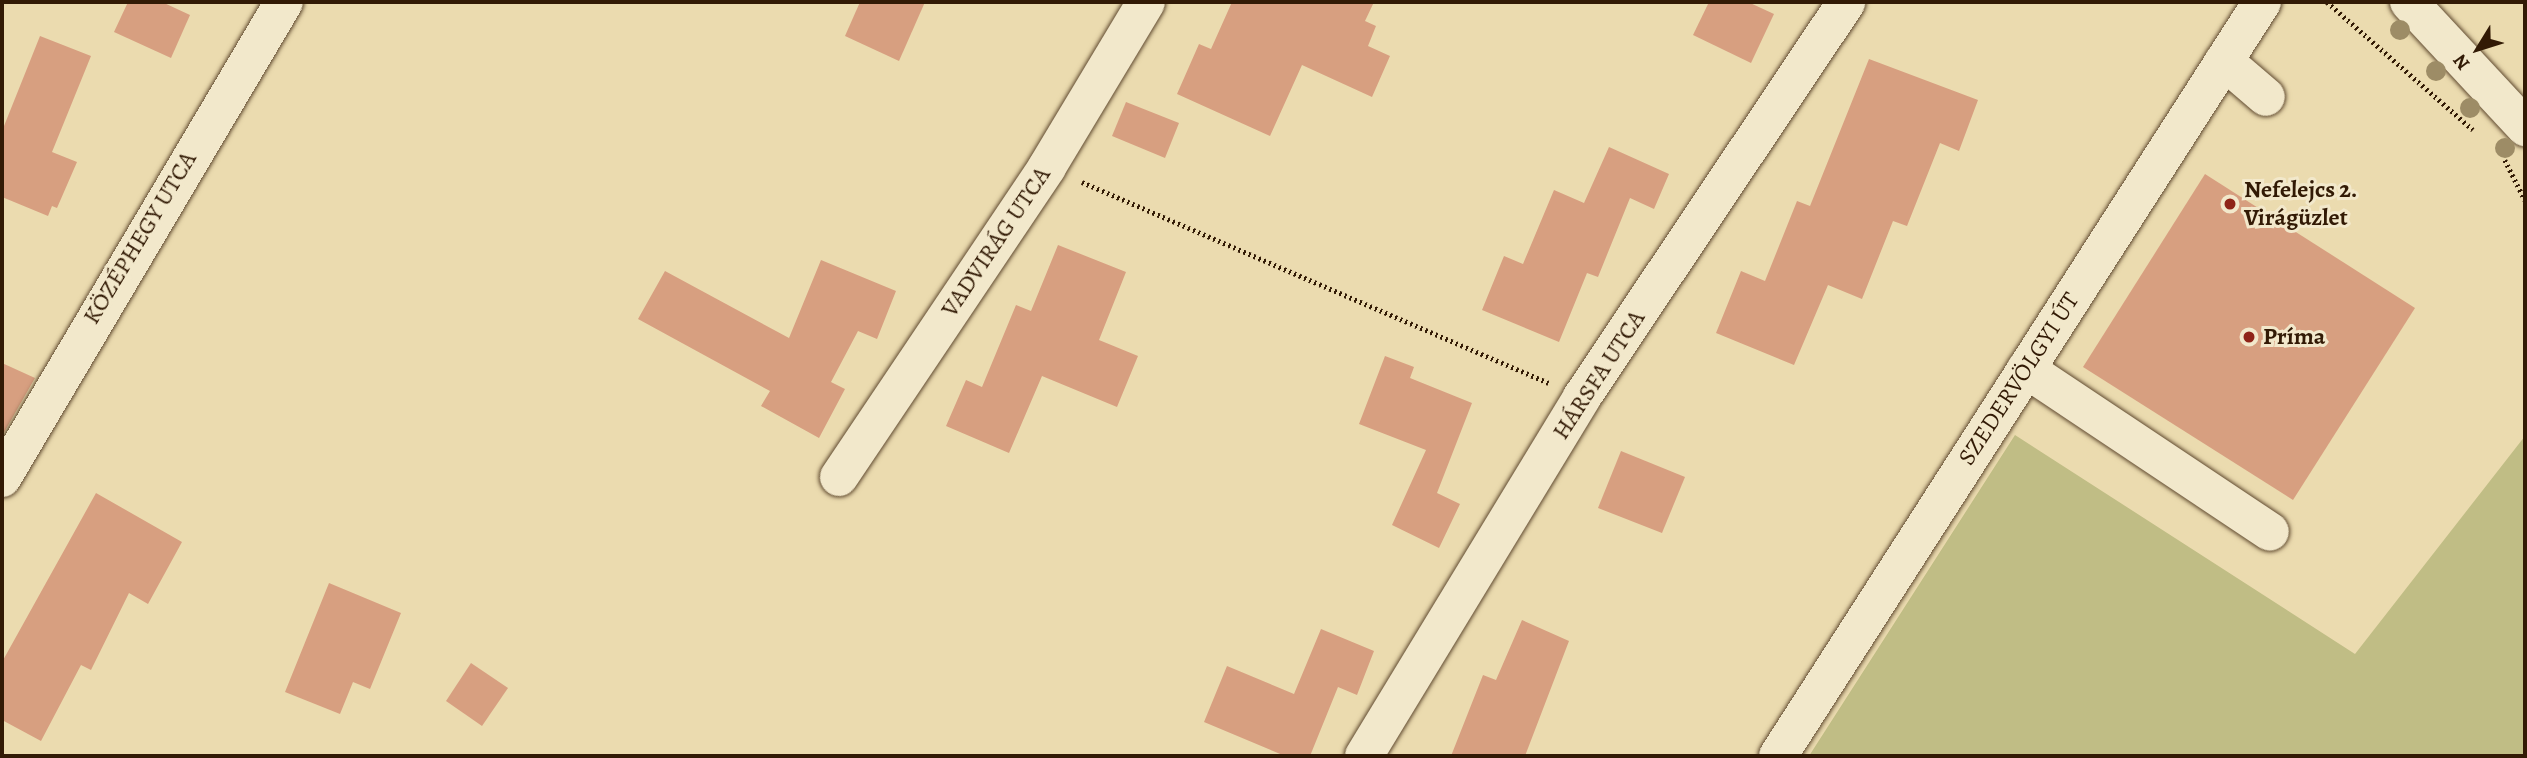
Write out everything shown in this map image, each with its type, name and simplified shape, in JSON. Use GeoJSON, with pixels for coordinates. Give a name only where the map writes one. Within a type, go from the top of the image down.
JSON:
{"type":"FeatureCollection","features":[{"type":"Feature","properties":{"kind":"street","name":"KÖZÉPHEGY UTCA"},"geometry":{"type":"LineString","coordinates":[[2,478],[284,2]]}},
{"type":"Feature","properties":{"kind":"street","name":"VADVIRÁG UTCA"},"geometry":{"type":"LineString","coordinates":[[839,477],[1047,167],[1146,2]]}},
{"type":"Feature","properties":{"kind":"street","name":"HÁRSFA UTCA"},"geometry":{"type":"LineString","coordinates":[[1364,756],[1582,397],[1846,2]]}},
{"type":"Feature","properties":{"kind":"street","name":"SZEDERVÖLGYI ÚT"},"geometry":{"type":"LineString","coordinates":[[1778,756],[2261,2]]}},
{"type":"Feature","properties":{"kind":"street"},"geometry":{"type":"LineString","coordinates":[[2417,8],[2525,127]]}},
{"type":"Feature","properties":{"kind":"street"},"geometry":{"type":"LineString","coordinates":[[2224,61],[2266,97]]}},
{"type":"Feature","properties":{"kind":"street"},"geometry":{"type":"LineString","coordinates":[[2026,369],[2270,532]]}},
{"type":"Feature","properties":{"kind":"path"},"geometry":{"type":"LineString","coordinates":[[2327,2],[2384,47],[2475,132]]}},
{"type":"Feature","properties":{"kind":"path"},"geometry":{"type":"LineString","coordinates":[[2495,152],[2525,200]]}},
{"type":"Feature","properties":{"kind":"path"},"geometry":{"type":"LineString","coordinates":[[1047,167],[1582,397]]}},
{"type":"Feature","properties":{"kind":"shaded area"},"geometry":{"type":"Polygon","coordinates":[[[2015,435],[2355,654],[2525,436],[2525,756],[1809,756],[2015,435]]]}},
{"type":"Feature","properties":{"kind":"building"},"geometry":{"type":"Polygon","coordinates":[[[128,2],[162,2],[190,15],[171,58],[114,32],[128,2]]]}},
{"type":"Feature","properties":{"kind":"building"},"geometry":{"type":"Polygon","coordinates":[[[860,2],[925,2],[899,61],[845,36],[860,2]]]}},
{"type":"Feature","properties":{"kind":"building"},"geometry":{"type":"Polygon","coordinates":[[[1232,2],[1374,2],[1365,21],[1376,26],[1368,46],[1390,56],[1372,97],[1302,65],[1270,136],[1177,94],[1199,44],[1211,49],[1232,2]]]}},
{"type":"Feature","properties":{"kind":"building"},"geometry":{"type":"Polygon","coordinates":[[[1709,2],[1748,2],[1774,14],[1751,63],[1693,35],[1709,2]]]}},
{"type":"Feature","properties":{"kind":"building"},"geometry":{"type":"Polygon","coordinates":[[[40,36],[91,56],[52,152],[77,162],[57,208],[52,206],[48,216],[2,197],[2,131],[40,36]]]}},
{"type":"Feature","properties":{"kind":"building"},"geometry":{"type":"Polygon","coordinates":[[[1869,59],[1978,100],[1959,151],[1940,143],[1907,226],[1893,221],[1862,299],[1828,285],[1794,365],[1716,333],[1741,271],[1765,281],[1797,201],[1810,206],[1869,59]]]}},
{"type":"Feature","properties":{"kind":"building"},"geometry":{"type":"Polygon","coordinates":[[[1126,102],[1179,123],[1165,158],[1112,136],[1126,102]]]}},
{"type":"Feature","properties":{"kind":"building"},"geometry":{"type":"Polygon","coordinates":[[[1609,147],[1669,174],[1654,209],[1630,198],[1598,277],[1587,273],[1559,342],[1482,310],[1504,256],[1523,264],[1554,190],[1584,203],[1609,147]]]}},
{"type":"Feature","properties":{"kind":"building","name":"Príma"},"geometry":{"type":"Polygon","coordinates":[[[2205,174],[2415,308],[2293,500],[2083,367],[2205,174]]]}},
{"type":"Feature","properties":{"kind":"building"},"geometry":{"type":"Polygon","coordinates":[[[1058,245],[1126,272],[1099,340],[1138,356],[1117,407],[1042,376],[1009,453],[946,426],[966,380],[982,387],[1016,305],[1031,311],[1058,245]]]}},
{"type":"Feature","properties":{"kind":"building"},"geometry":{"type":"Polygon","coordinates":[[[821,260],[896,291],[877,339],[858,331],[831,382],[845,389],[819,438],[761,406],[770,391],[638,319],[665,271],[789,338],[821,260]]]}},
{"type":"Feature","properties":{"kind":"building"},"geometry":{"type":"Polygon","coordinates":[[[1385,356],[1414,367],[1410,378],[1472,403],[1437,493],[1460,504],[1439,548],[1392,525],[1426,450],[1359,424],[1385,356]]]}},
{"type":"Feature","properties":{"kind":"building"},"geometry":{"type":"Polygon","coordinates":[[[2,363],[35,378],[2,436],[2,363]]]}},
{"type":"Feature","properties":{"kind":"building"},"geometry":{"type":"Polygon","coordinates":[[[1621,451],[1685,477],[1662,533],[1598,508],[1621,451]]]}},
{"type":"Feature","properties":{"kind":"building"},"geometry":{"type":"Polygon","coordinates":[[[96,493],[182,542],[148,604],[129,593],[91,670],[81,665],[41,741],[2,720],[2,662],[96,493]]]}},
{"type":"Feature","properties":{"kind":"building"},"geometry":{"type":"Polygon","coordinates":[[[329,583],[401,613],[370,689],[353,682],[340,714],[285,692],[329,583]]]}},
{"type":"Feature","properties":{"kind":"building"},"geometry":{"type":"Polygon","coordinates":[[[1522,620],[1569,641],[1525,756],[1451,756],[1483,675],[1496,680],[1522,620]]]}},
{"type":"Feature","properties":{"kind":"building"},"geometry":{"type":"Polygon","coordinates":[[[1321,629],[1374,651],[1357,695],[1338,687],[1310,756],[1285,756],[1204,722],[1227,666],[1294,694],[1321,629]]]}},
{"type":"Feature","properties":{"kind":"building"},"geometry":{"type":"Polygon","coordinates":[[[471,663],[508,688],[482,726],[446,701],[471,663]]]}},
{"type":"Feature","properties":{"kind":"place","name":"Nefelejcs 2. Virágüzlet"},"geometry":{"type":"Point","coordinates":[2230,204]}},
{"type":"Feature","properties":{"kind":"place","name":"Príma"},"geometry":{"type":"Point","coordinates":[2249,337]}}]}
